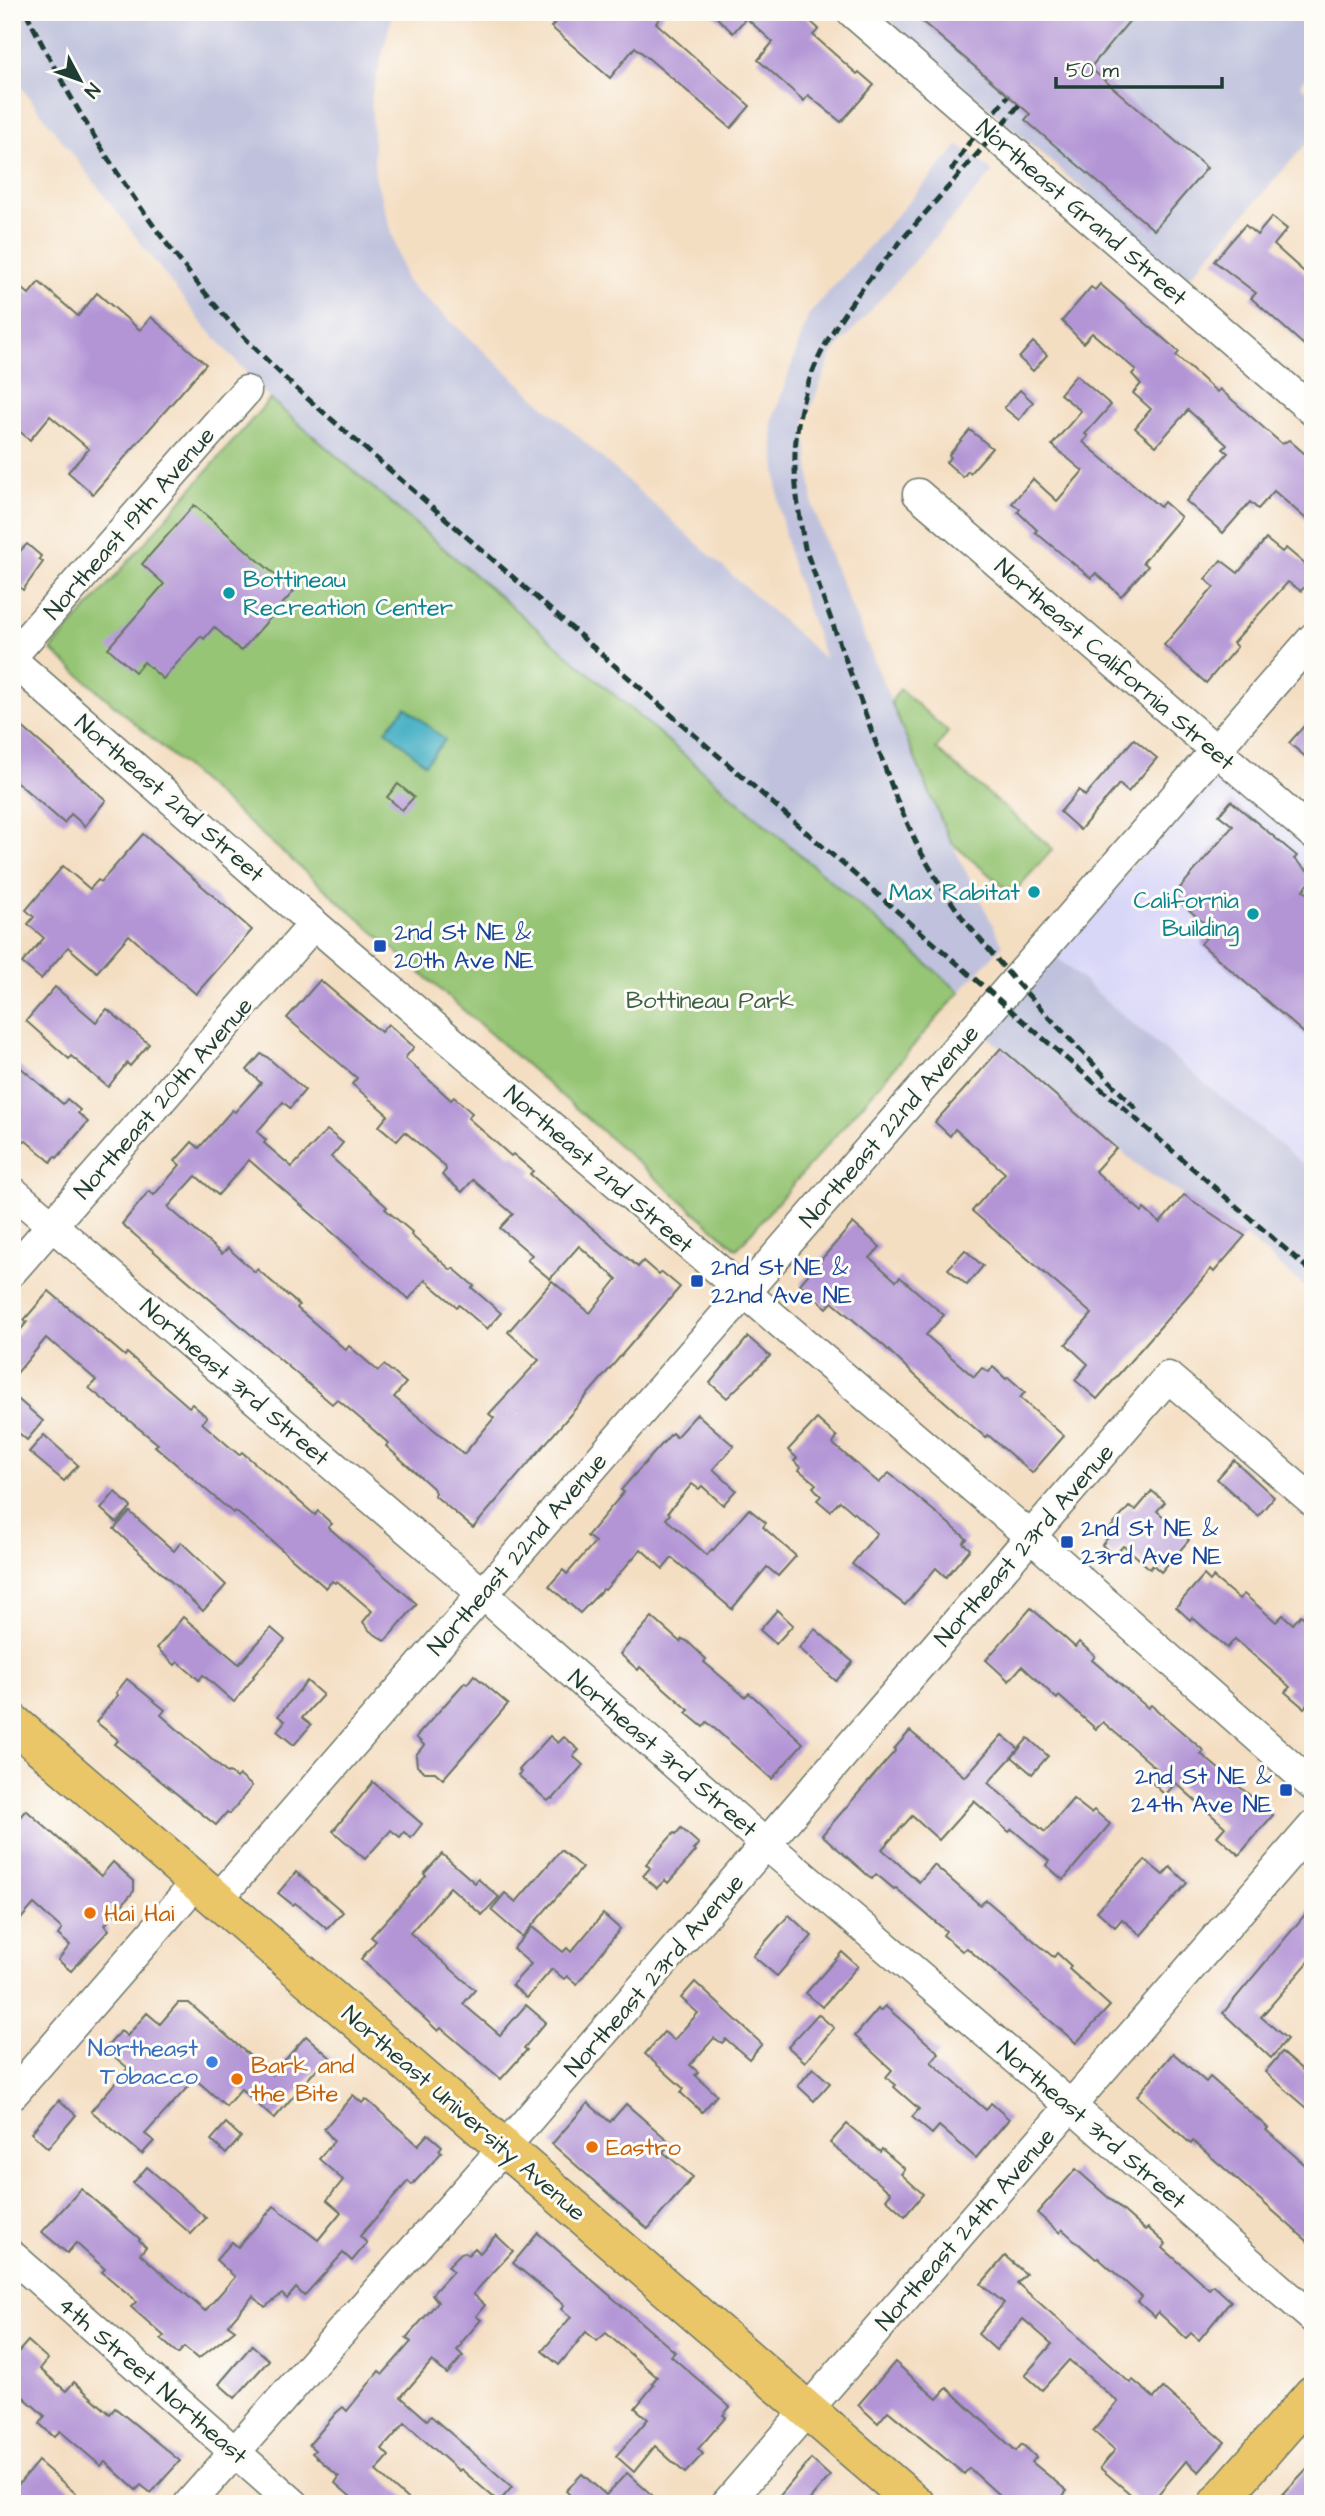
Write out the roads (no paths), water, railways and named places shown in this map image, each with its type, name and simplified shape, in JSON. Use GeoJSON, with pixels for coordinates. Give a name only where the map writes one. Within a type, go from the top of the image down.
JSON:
{"type":"FeatureCollection","features":[{"type":"Feature","properties":{"kind":"main road","name":"Northeast University Avenue"},"geometry":{"type":"LineString","coordinates":[[12,1722],[916,2504]]}},
{"type":"Feature","properties":{"kind":"main road"},"geometry":{"type":"LineString","coordinates":[[1217,2504],[1313,2394]]}},
{"type":"Feature","properties":{"kind":"street","name":"Northeast Grand Street"},"geometry":{"type":"LineString","coordinates":[[852,12],[1313,411]]}},
{"type":"Feature","properties":{"kind":"street","name":"Northeast 19th Avenue"},"geometry":{"type":"LineString","coordinates":[[12,658],[246,391]]}},
{"type":"Feature","properties":{"kind":"street","name":"Northeast California Street"},"geometry":{"type":"LineString","coordinates":[[918,494],[1313,834]]}},
{"type":"Feature","properties":{"kind":"street","name":"Northeast 22nd Avenue"},"geometry":{"type":"LineString","coordinates":[[12,2095],[206,1891],[482,1593],[1313,638]]}},
{"type":"Feature","properties":{"kind":"street","name":"Northeast 2nd Street"},"geometry":{"type":"LineString","coordinates":[[12,658],[314,924],[1031,1537],[1313,1786]]}},
{"type":"Feature","properties":{"kind":"street","name":"Northeast 20th Avenue"},"geometry":{"type":"LineString","coordinates":[[12,1271],[314,924]]}},
{"type":"Feature","properties":{"kind":"street","name":"Northeast 3rd Street"},"geometry":{"type":"LineString","coordinates":[[12,1191],[482,1593],[766,1845],[1313,2318]]}},
{"type":"Feature","properties":{"kind":"street","name":"Northeast 23rd Avenue"},"geometry":{"type":"LineString","coordinates":[[189,2504],[504,2148],[1168,1377],[1313,1501]]}},
{"type":"Feature","properties":{"kind":"street","name":"Northeast 24th Avenue"},"geometry":{"type":"LineString","coordinates":[[726,2504],[1313,1826]]}},
{"type":"Feature","properties":{"kind":"street","name":"4th Street Northeast"},"geometry":{"type":"LineString","coordinates":[[12,2256],[294,2504]]}},
{"type":"Feature","properties":{"kind":"water"},"geometry":{"type":"Polygon","coordinates":[[[406,707],[445,740],[425,764],[386,730],[406,707]]]}},
{"type":"Feature","properties":{"kind":"railway"},"geometry":{"type":"LineString","coordinates":[[26,12],[90,130],[165,242],[221,312],[292,385],[1313,1273]]}},
{"type":"Feature","properties":{"kind":"railway"},"geometry":{"type":"LineString","coordinates":[[951,171],[968,144],[1008,96]]}},
{"type":"Feature","properties":{"kind":"railway"},"geometry":{"type":"LineString","coordinates":[[1019,105],[866,283],[832,334],[818,360],[799,419],[795,452],[797,500],[805,548],[896,798],[919,849],[964,920],[1014,980],[1136,1109]]}},
{"type":"Feature","properties":{"kind":"place","name":"Bottineau Recreation Center"},"geometry":{"type":"Point","coordinates":[229,593]}},
{"type":"Feature","properties":{"kind":"place","name":"Max Rabitat"},"geometry":{"type":"Point","coordinates":[1034,892]}},
{"type":"Feature","properties":{"kind":"place","name":"California Building"},"geometry":{"type":"Point","coordinates":[1253,914]}},
{"type":"Feature","properties":{"kind":"place","name":"2nd St NE & 20th Ave NE"},"geometry":{"type":"Point","coordinates":[380,946]}},
{"type":"Feature","properties":{"kind":"place","name":"2nd St NE & 22nd Ave NE"},"geometry":{"type":"Point","coordinates":[697,1281]}},
{"type":"Feature","properties":{"kind":"place","name":"2nd St NE & 23rd Ave NE"},"geometry":{"type":"Point","coordinates":[1067,1542]}},
{"type":"Feature","properties":{"kind":"place","name":"2nd St NE & 24th Ave NE"},"geometry":{"type":"Point","coordinates":[1286,1790]}},
{"type":"Feature","properties":{"kind":"place","name":"Hai Hai"},"geometry":{"type":"Point","coordinates":[90,1913]}},
{"type":"Feature","properties":{"kind":"place","name":"Northeast Tobacco"},"geometry":{"type":"Point","coordinates":[212,2062]}},
{"type":"Feature","properties":{"kind":"place","name":"Bark and the Bite"},"geometry":{"type":"Point","coordinates":[237,2079]}},
{"type":"Feature","properties":{"kind":"place","name":"Eastro"},"geometry":{"type":"Point","coordinates":[592,2147]}},
{"type":"Feature","properties":{"kind":"park label","name":"Bottineau Park"},"geometry":{"type":"Point","coordinates":[710,1000]}}]}
